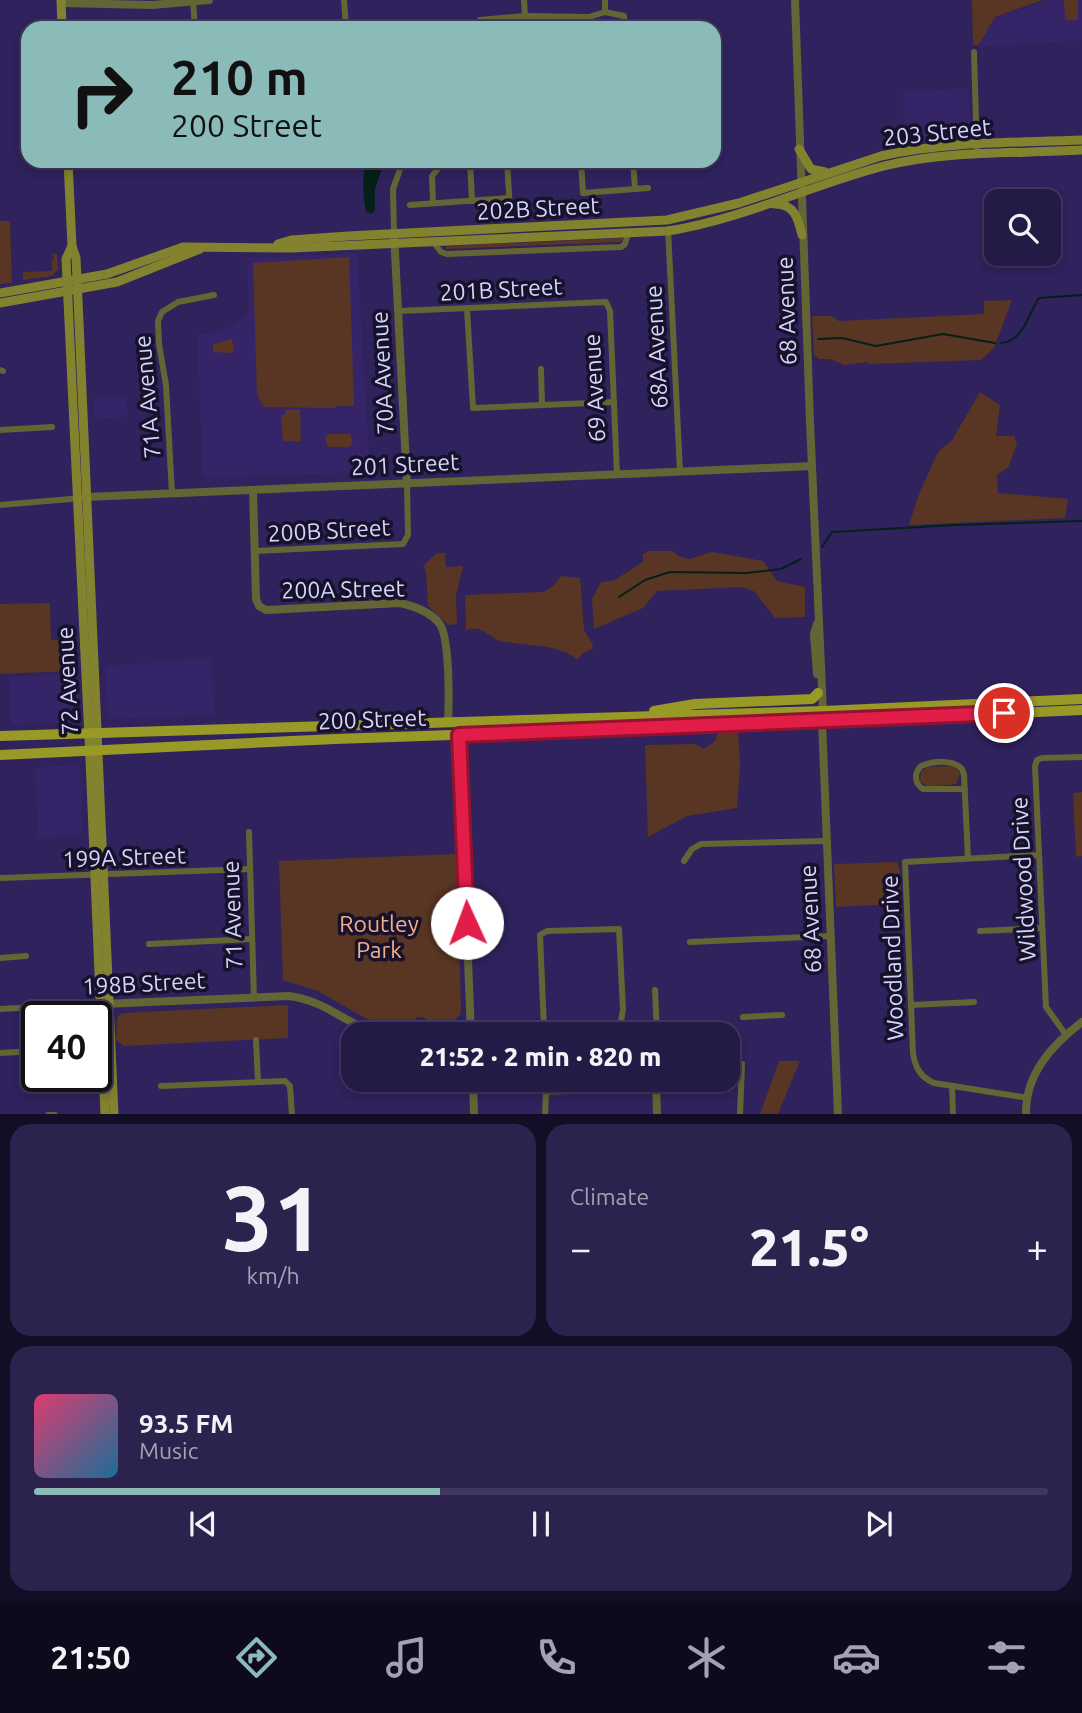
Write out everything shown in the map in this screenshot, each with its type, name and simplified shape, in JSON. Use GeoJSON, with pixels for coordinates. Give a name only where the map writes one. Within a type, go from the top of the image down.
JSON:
{"type":"FeatureCollection","features":[{"type":"Feature","properties":{"kind":"main road"},"geometry":{"type":"LineString","coordinates":[[61,2],[62,21]]}},
{"type":"Feature","properties":{"kind":"main road","name":"203 Street"},"geometry":{"type":"LineString","coordinates":[[800,183],[905,150],[1082,140]]}},
{"type":"Feature","properties":{"kind":"main road"},"geometry":{"type":"LineString","coordinates":[[799,149],[811,169],[830,172]]}},
{"type":"Feature","properties":{"kind":"main road","name":"203 Street"},"geometry":{"type":"LineString","coordinates":[[801,193],[907,161],[942,156],[1082,150]]}},
{"type":"Feature","properties":{"kind":"main road","name":"72 Avenue"},"geometry":{"type":"LineString","coordinates":[[68,168],[72,246],[76,258],[67,292],[83,498]]}},
{"type":"Feature","properties":{"kind":"main road","name":"202B Street"},"geometry":{"type":"LineString","coordinates":[[0,293],[123,269],[183,247],[292,248],[394,238],[667,220],[712,211],[800,183]]}},
{"type":"Feature","properties":{"kind":"main road","name":"202B Street"},"geometry":{"type":"LineString","coordinates":[[394,238],[433,242],[668,231],[715,221],[801,193]]}},
{"type":"Feature","properties":{"kind":"main road"},"geometry":{"type":"LineString","coordinates":[[766,205],[778,203],[790,207],[799,222],[802,235]]}},
{"type":"Feature","properties":{"kind":"main road","name":"202B Street"},"geometry":{"type":"LineString","coordinates":[[0,303],[129,279],[201,248]]}},
{"type":"Feature","properties":{"kind":"main road","name":"72 Avenue"},"geometry":{"type":"LineString","coordinates":[[72,280],[78,290],[83,498],[104,1001]]}},
{"type":"Feature","properties":{"kind":"main road"},"geometry":{"type":"LineString","coordinates":[[626,716],[695,704],[812,699],[818,693]]}},
{"type":"Feature","properties":{"kind":"main road","name":"200 Street"},"geometry":{"type":"LineString","coordinates":[[0,755],[459,735],[1082,699]]}},
{"type":"Feature","properties":{"kind":"main road","name":"200 Street"},"geometry":{"type":"LineString","coordinates":[[0,736],[626,716],[822,716],[1082,710]]}},
{"type":"Feature","properties":{"kind":"main road"},"geometry":{"type":"LineString","coordinates":[[459,735],[468,725],[482,720]]}},
{"type":"Feature","properties":{"kind":"main road","name":"72 Avenue"},"geometry":{"type":"LineString","coordinates":[[105,1092],[105,1114]]}},
{"type":"Feature","properties":{"kind":"main road","name":"72 Avenue"},"geometry":{"type":"LineString","coordinates":[[112,1092],[114,1114]]}},
{"type":"Feature","properties":{"kind":"street"},"geometry":{"type":"LineString","coordinates":[[61,2],[209,0]]}},
{"type":"Feature","properties":{"kind":"street"},"geometry":{"type":"LineString","coordinates":[[344,0],[346,21]]}},
{"type":"Feature","properties":{"kind":"street"},"geometry":{"type":"LineString","coordinates":[[524,0],[525,16]]}},
{"type":"Feature","properties":{"kind":"street"},"geometry":{"type":"LineString","coordinates":[[605,0],[605,12]]}},
{"type":"Feature","properties":{"kind":"street","name":"68 Avenue"},"geometry":{"type":"LineString","coordinates":[[795,0],[802,235],[820,633],[825,841],[838,1114]]}},
{"type":"Feature","properties":{"kind":"street"},"geometry":{"type":"LineString","coordinates":[[193,1],[194,21]]}},
{"type":"Feature","properties":{"kind":"street"},"geometry":{"type":"LineString","coordinates":[[480,21],[525,16],[589,18],[605,12],[624,16],[624,21]]}},
{"type":"Feature","properties":{"kind":"street"},"geometry":{"type":"LineString","coordinates":[[974,51],[977,155]]}},
{"type":"Feature","properties":{"kind":"street"},"geometry":{"type":"LineString","coordinates":[[394,238],[393,189],[400,168]]}},
{"type":"Feature","properties":{"kind":"street"},"geometry":{"type":"LineString","coordinates":[[433,203],[432,176],[438,168]]}},
{"type":"Feature","properties":{"kind":"street"},"geometry":{"type":"LineString","coordinates":[[470,168],[472,201]]}},
{"type":"Feature","properties":{"kind":"street"},"geometry":{"type":"LineString","coordinates":[[507,168],[510,210]]}},
{"type":"Feature","properties":{"kind":"street"},"geometry":{"type":"LineString","coordinates":[[582,168],[583,193],[648,188]]}},
{"type":"Feature","properties":{"kind":"street"},"geometry":{"type":"LineString","coordinates":[[634,168],[635,189]]}},
{"type":"Feature","properties":{"kind":"street"},"geometry":{"type":"LineString","coordinates":[[410,205],[509,198]]}},
{"type":"Feature","properties":{"kind":"street","name":"68A Avenue"},"geometry":{"type":"LineString","coordinates":[[667,220],[680,471]]}},
{"type":"Feature","properties":{"kind":"street","name":"70A Avenue"},"geometry":{"type":"LineString","coordinates":[[394,238],[407,484],[408,530],[405,542]]}},
{"type":"Feature","properties":{"kind":"street","name":"71A Avenue"},"geometry":{"type":"LineString","coordinates":[[172,494],[166,385],[158,321],[162,313],[178,302],[214,295]]}},
{"type":"Feature","properties":{"kind":"street","name":"201B Street"},"geometry":{"type":"LineString","coordinates":[[399,311],[606,302]]}},
{"type":"Feature","properties":{"kind":"street","name":"69 Avenue"},"geometry":{"type":"LineString","coordinates":[[606,302],[610,311],[617,474]]}},
{"type":"Feature","properties":{"kind":"street"},"geometry":{"type":"LineString","coordinates":[[467,309],[473,408],[614,402]]}},
{"type":"Feature","properties":{"kind":"street"},"geometry":{"type":"LineString","coordinates":[[541,369],[542,405]]}},
{"type":"Feature","properties":{"kind":"street"},"geometry":{"type":"LineString","coordinates":[[0,430],[52,427]]}},
{"type":"Feature","properties":{"kind":"street","name":"201 Street"},"geometry":{"type":"LineString","coordinates":[[0,505],[83,498],[812,466]]}},
{"type":"Feature","properties":{"kind":"street"},"geometry":{"type":"LineString","coordinates":[[253,490],[254,551]]}},
{"type":"Feature","properties":{"kind":"street","name":"200B Street"},"geometry":{"type":"LineString","coordinates":[[254,551],[393,546],[405,542]]}},
{"type":"Feature","properties":{"kind":"street","name":"200A Street"},"geometry":{"type":"LineString","coordinates":[[254,551],[256,599],[258,606],[266,610],[400,603],[414,606],[440,624],[446,642],[448,721]]}},
{"type":"Feature","properties":{"kind":"street","name":"68 Avenue"},"geometry":{"type":"LineString","coordinates":[[818,621],[814,634],[818,693]]}},
{"type":"Feature","properties":{"kind":"street"},"geometry":{"type":"LineString","coordinates":[[459,735],[471,1022]]}},
{"type":"Feature","properties":{"kind":"street","name":"Wildwood Drive"},"geometry":{"type":"LineString","coordinates":[[1066,1035],[1046,1007],[1035,772],[1037,760],[1082,757]]}},
{"type":"Feature","properties":{"kind":"street"},"geometry":{"type":"LineString","coordinates":[[965,789],[923,789],[917,783],[916,774],[924,764],[955,763],[963,771],[965,789],[968,858]]}},
{"type":"Feature","properties":{"kind":"street","name":"71 Avenue"},"geometry":{"type":"LineString","coordinates":[[249,832],[254,998]]}},
{"type":"Feature","properties":{"kind":"street"},"geometry":{"type":"LineString","coordinates":[[684,861],[692,849],[701,844],[825,841]]}},
{"type":"Feature","properties":{"kind":"street","name":"Woodland Drive"},"geometry":{"type":"LineString","coordinates":[[1028,1098],[952,1086],[926,1079],[915,1065],[905,862],[1039,855]]}},
{"type":"Feature","properties":{"kind":"street","name":"199A Street"},"geometry":{"type":"LineString","coordinates":[[0,878],[250,869]]}},
{"type":"Feature","properties":{"kind":"street"},"geometry":{"type":"LineString","coordinates":[[980,931],[1042,928]]}},
{"type":"Feature","properties":{"kind":"street"},"geometry":{"type":"LineString","coordinates":[[544,1022],[540,936],[543,932],[619,929],[623,1010],[621,1022]]}},
{"type":"Feature","properties":{"kind":"street"},"geometry":{"type":"LineString","coordinates":[[690,942],[830,936]]}},
{"type":"Feature","properties":{"kind":"street"},"geometry":{"type":"LineString","coordinates":[[149,944],[253,939]]}},
{"type":"Feature","properties":{"kind":"street"},"geometry":{"type":"LineString","coordinates":[[0,958],[26,956]]}},
{"type":"Feature","properties":{"kind":"street"},"geometry":{"type":"LineString","coordinates":[[655,990],[656,1022]]}},
{"type":"Feature","properties":{"kind":"street","name":"198B Street"},"geometry":{"type":"LineString","coordinates":[[112,1004],[289,996],[315,1001],[350,1022]]}},
{"type":"Feature","properties":{"kind":"street"},"geometry":{"type":"LineString","coordinates":[[911,1005],[974,1002]]}},
{"type":"Feature","properties":{"kind":"street","name":"198B Street"},"geometry":{"type":"LineString","coordinates":[[0,1009],[21,1008]]}},
{"type":"Feature","properties":{"kind":"street"},"geometry":{"type":"LineString","coordinates":[[743,1017],[782,1015]]}},
{"type":"Feature","properties":{"kind":"street"},"geometry":{"type":"LineString","coordinates":[[1026,1114],[1030,1086],[1038,1067],[1066,1035],[1082,1022]]}},
{"type":"Feature","properties":{"kind":"street"},"geometry":{"type":"LineString","coordinates":[[256,1040],[258,1081]]}},
{"type":"Feature","properties":{"kind":"street"},"geometry":{"type":"LineString","coordinates":[[0,1053],[18,1052]]}},
{"type":"Feature","properties":{"kind":"street"},"geometry":{"type":"LineString","coordinates":[[740,1114],[743,1064]]}},
{"type":"Feature","properties":{"kind":"street"},"geometry":{"type":"LineString","coordinates":[[161,1086],[288,1082],[292,1114]]}},
{"type":"Feature","properties":{"kind":"street"},"geometry":{"type":"LineString","coordinates":[[952,1086],[953,1114]]}},
{"type":"Feature","properties":{"kind":"street"},"geometry":{"type":"LineString","coordinates":[[473,1092],[474,1114]]}},
{"type":"Feature","properties":{"kind":"street"},"geometry":{"type":"LineString","coordinates":[[545,1114],[546,1092]]}},
{"type":"Feature","properties":{"kind":"street"},"geometry":{"type":"LineString","coordinates":[[656,1092],[657,1114]]}},
{"type":"Feature","properties":{"kind":"shaded area"},"geometry":{"type":"Polygon","coordinates":[[[1047,0],[1082,0],[1082,40],[979,47],[995,18],[1047,0]]]}},
{"type":"Feature","properties":{"kind":"shaded area"},"geometry":{"type":"Polygon","coordinates":[[[968,88],[971,141],[904,147],[903,92],[968,88]]]}},
{"type":"Feature","properties":{"kind":"shaded area"},"geometry":{"type":"Polygon","coordinates":[[[365,168],[382,168],[375,189],[375,211],[371,214],[366,211],[363,182],[365,168]]]}},
{"type":"Feature","properties":{"kind":"shaded area"},"geometry":{"type":"Polygon","coordinates":[[[357,253],[370,472],[203,478],[197,333],[208,334],[230,328],[249,312],[247,258],[357,253]]]}},
{"type":"Feature","properties":{"kind":"shaded area"},"geometry":{"type":"Polygon","coordinates":[[[126,396],[128,417],[95,419],[94,397],[126,396]]]}},
{"type":"Feature","properties":{"kind":"shaded area"},"geometry":{"type":"Polygon","coordinates":[[[211,658],[214,715],[108,719],[105,666],[211,658]]]}},
{"type":"Feature","properties":{"kind":"shaded area"},"geometry":{"type":"Polygon","coordinates":[[[78,674],[79,716],[75,722],[11,725],[9,677],[78,674]]]}},
{"type":"Feature","properties":{"kind":"shaded area"},"geometry":{"type":"Polygon","coordinates":[[[80,764],[83,835],[38,837],[35,768],[80,764]]]}},
{"type":"Feature","properties":{"kind":"green space"},"geometry":{"type":"Polygon","coordinates":[[[972,0],[1043,0],[995,17],[979,45],[973,45],[972,0]]]}},
{"type":"Feature","properties":{"kind":"green space"},"geometry":{"type":"Polygon","coordinates":[[[1064,0],[1078,0],[1078,20],[1065,20],[1064,0]]]}},
{"type":"Feature","properties":{"kind":"green space"},"geometry":{"type":"Polygon","coordinates":[[[0,221],[10,221],[12,283],[0,284],[0,221]]]}},
{"type":"Feature","properties":{"kind":"green space"},"geometry":{"type":"Polygon","coordinates":[[[624,238],[621,242],[446,249],[446,246],[624,238]]]}},
{"type":"Feature","properties":{"kind":"green space"},"geometry":{"type":"Polygon","coordinates":[[[52,254],[57,254],[58,269],[52,276],[23,280],[23,272],[52,271],[52,259],[55,261],[52,254]]]}},
{"type":"Feature","properties":{"kind":"green space"},"geometry":{"type":"Polygon","coordinates":[[[349,257],[354,406],[264,407],[257,395],[253,263],[349,257]]]}},
{"type":"Feature","properties":{"kind":"green space"},"geometry":{"type":"Polygon","coordinates":[[[1012,300],[994,348],[981,360],[867,362],[844,365],[830,359],[819,359],[814,354],[812,316],[831,316],[839,321],[984,314],[984,301],[1012,300]]]}},
{"type":"Feature","properties":{"kind":"green space"},"geometry":{"type":"Polygon","coordinates":[[[232,339],[234,350],[231,353],[213,352],[213,344],[232,339]]]}},
{"type":"Feature","properties":{"kind":"green space"},"geometry":{"type":"Polygon","coordinates":[[[980,392],[1000,405],[996,436],[1014,436],[1017,444],[1008,468],[997,474],[998,493],[1068,499],[1065,518],[909,525],[919,494],[938,452],[952,440],[980,392]]]}},
{"type":"Feature","properties":{"kind":"green space"},"geometry":{"type":"Polygon","coordinates":[[[300,409],[301,441],[283,441],[281,415],[285,415],[285,410],[300,409]]]}},
{"type":"Feature","properties":{"kind":"green space"},"geometry":{"type":"Polygon","coordinates":[[[328,434],[350,434],[353,443],[349,447],[328,447],[325,438],[328,434]]]}},
{"type":"Feature","properties":{"kind":"green space"},"geometry":{"type":"Polygon","coordinates":[[[649,551],[673,551],[678,556],[689,559],[712,552],[763,561],[777,581],[805,587],[805,617],[775,618],[755,592],[743,587],[657,591],[643,608],[594,629],[592,599],[601,582],[613,581],[643,562],[643,554],[649,551]]]}},
{"type":"Feature","properties":{"kind":"green space"},"geometry":{"type":"Polygon","coordinates":[[[437,553],[445,553],[446,567],[463,566],[456,596],[457,624],[448,625],[428,606],[426,571],[423,566],[437,553]]]}},
{"type":"Feature","properties":{"kind":"green space"},"geometry":{"type":"Polygon","coordinates":[[[561,576],[580,578],[584,630],[593,645],[592,649],[577,660],[563,651],[500,641],[479,630],[466,630],[465,595],[544,592],[561,576]]]}},
{"type":"Feature","properties":{"kind":"green space"},"geometry":{"type":"Polygon","coordinates":[[[50,603],[51,640],[70,640],[72,671],[0,674],[0,604],[50,603]]]}},
{"type":"Feature","properties":{"kind":"green space"},"geometry":{"type":"Polygon","coordinates":[[[738,729],[740,766],[737,808],[687,816],[648,837],[645,745],[695,744],[704,749],[715,741],[718,731],[738,729]]]}},
{"type":"Feature","properties":{"kind":"green space"},"geometry":{"type":"Polygon","coordinates":[[[928,767],[957,768],[960,774],[956,784],[928,787],[920,781],[921,771],[928,767]]]}},
{"type":"Feature","properties":{"kind":"green space"},"geometry":{"type":"Polygon","coordinates":[[[1082,792],[1082,856],[1076,857],[1073,793],[1082,792]]]}},
{"type":"Feature","properties":{"kind":"green space","name":"Routley Park"},"geometry":{"type":"Polygon","coordinates":[[[457,854],[461,1014],[453,1021],[446,1022],[429,1022],[425,1018],[417,1017],[413,1022],[367,1019],[318,991],[283,980],[279,861],[457,854]]]}},
{"type":"Feature","properties":{"kind":"green space"},"geometry":{"type":"Polygon","coordinates":[[[897,862],[900,871],[901,904],[836,907],[834,864],[897,862]]]}},
{"type":"Feature","properties":{"kind":"green space"},"geometry":{"type":"Polygon","coordinates":[[[288,1005],[288,1038],[124,1046],[116,1040],[117,1017],[122,1013],[288,1005]]]}},
{"type":"Feature","properties":{"kind":"green space"},"geometry":{"type":"Polygon","coordinates":[[[779,1061],[800,1061],[778,1114],[760,1114],[779,1061]]]}},
{"type":"Feature","properties":{"kind":"waterway"},"geometry":{"type":"LineString","coordinates":[[1001,343],[1009,341],[1020,332],[1039,298],[1082,295]]}},
{"type":"Feature","properties":{"kind":"waterway"},"geometry":{"type":"LineString","coordinates":[[818,339],[842,338],[876,346],[943,334],[995,343]]}},
{"type":"Feature","properties":{"kind":"waterway"},"geometry":{"type":"LineString","coordinates":[[822,547],[832,532],[1082,521]]}},
{"type":"Feature","properties":{"kind":"waterway"},"geometry":{"type":"LineString","coordinates":[[619,597],[645,580],[670,572],[746,573],[781,569],[801,559]]}},
{"type":"Feature","properties":{"kind":"route"},"geometry":{"type":"LineString","coordinates":[[467,923],[459,735],[1004,713]]}}]}
